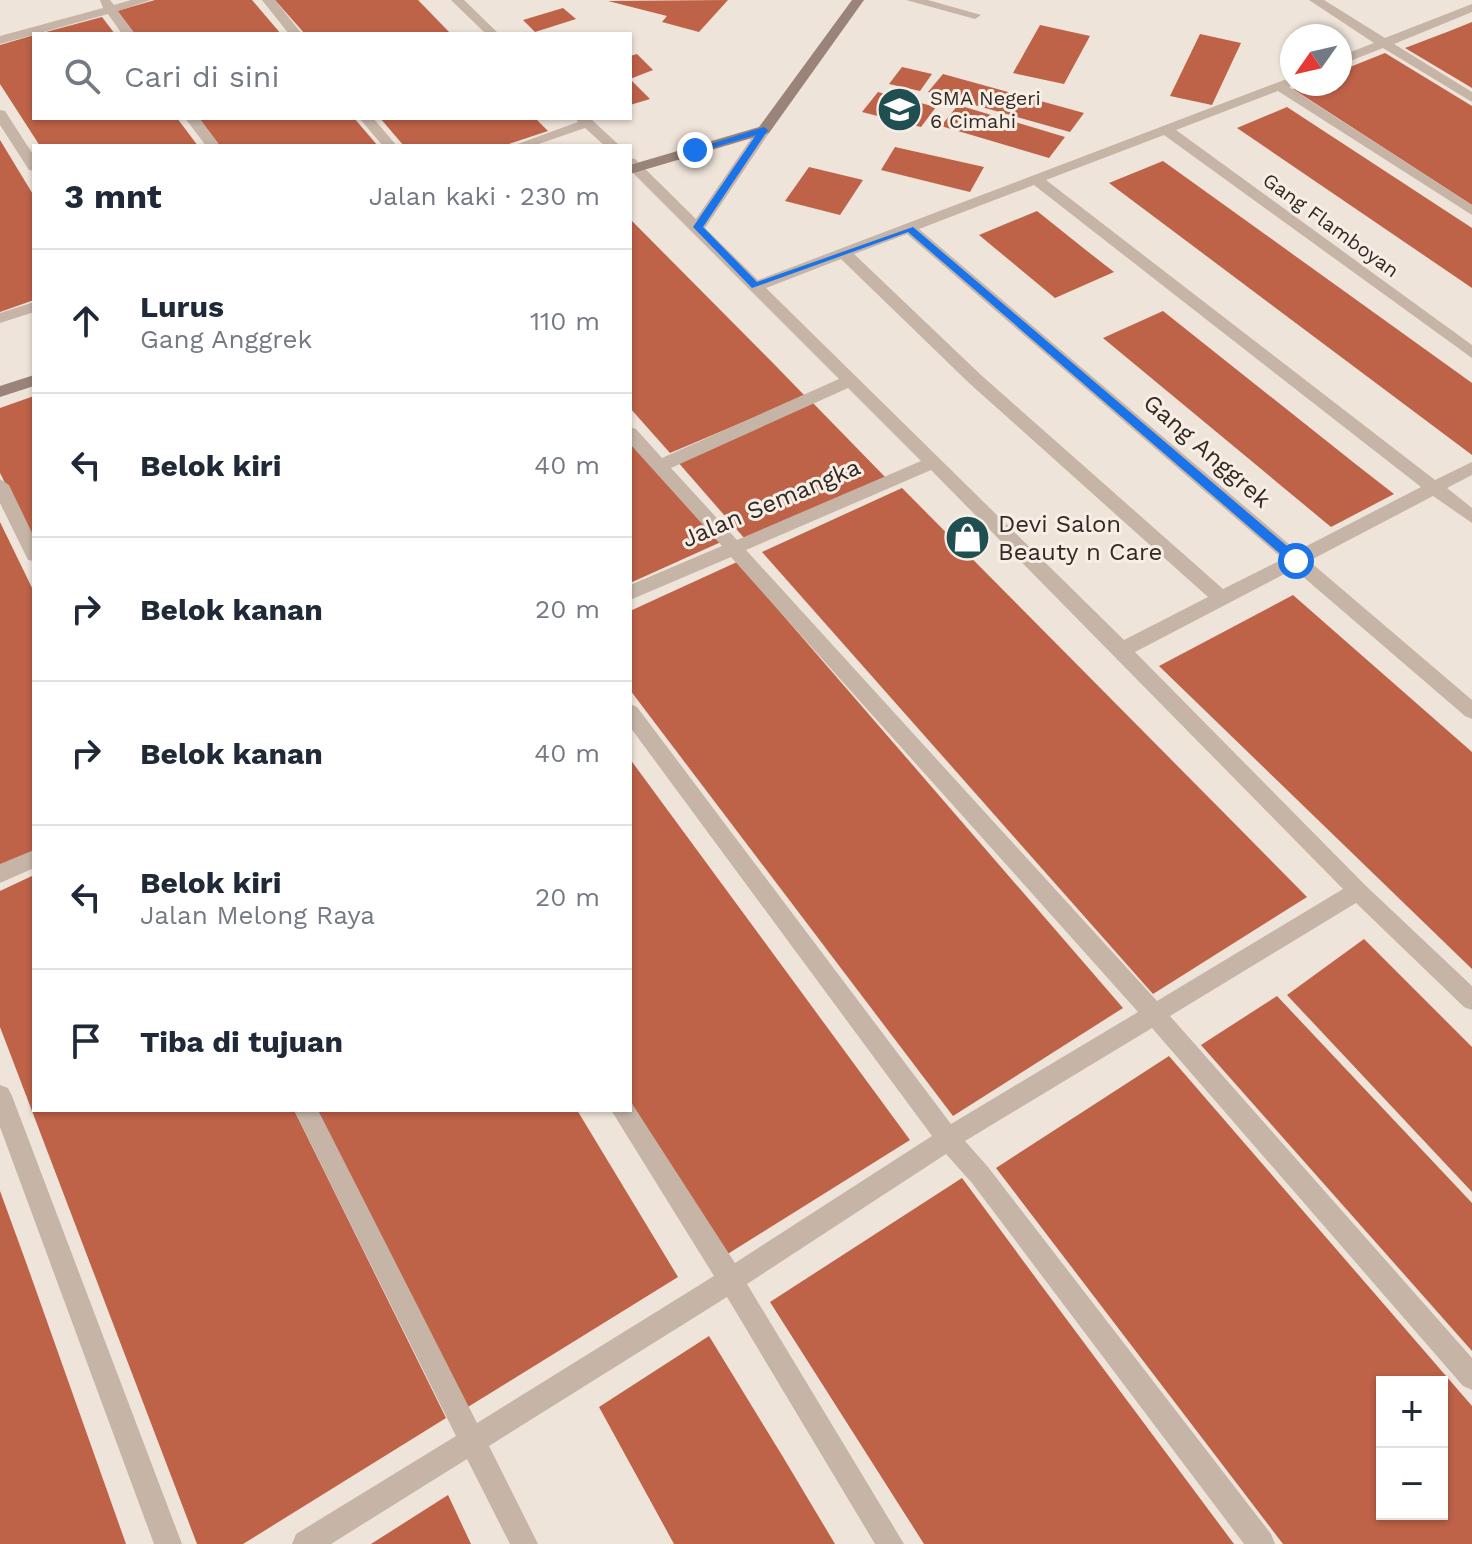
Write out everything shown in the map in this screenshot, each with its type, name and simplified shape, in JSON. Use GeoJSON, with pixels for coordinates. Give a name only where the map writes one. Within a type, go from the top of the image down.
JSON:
{"type":"FeatureCollection","features":[{"type":"Feature","properties":{"kind":"main road"},"geometry":{"type":"LineString","coordinates":[[632,167],[764,130],[858,0]]}},
{"type":"Feature","properties":{"kind":"main road"},"geometry":{"type":"LineString","coordinates":[[0,392],[32,381]]}},
{"type":"Feature","properties":{"kind":"street"},"geometry":{"type":"LineString","coordinates":[[0,40],[107,5],[145,0]]}},
{"type":"Feature","properties":{"kind":"street"},"geometry":{"type":"LineString","coordinates":[[268,0],[294,32]]}},
{"type":"Feature","properties":{"kind":"street"},"geometry":{"type":"LineString","coordinates":[[457,0],[491,32]]}},
{"type":"Feature","properties":{"kind":"street"},"geometry":{"type":"LineString","coordinates":[[912,0],[975,15]]}},
{"type":"Feature","properties":{"kind":"street"},"geometry":{"type":"LineString","coordinates":[[1315,0],[1472,98]]}},
{"type":"Feature","properties":{"kind":"street"},"geometry":{"type":"LineString","coordinates":[[107,5],[127,32]]}},
{"type":"Feature","properties":{"kind":"street"},"geometry":{"type":"LineString","coordinates":[[1352,56],[1472,8]]}},
{"type":"Feature","properties":{"kind":"street"},"geometry":{"type":"LineString","coordinates":[[756,286],[1280,85]]}},
{"type":"Feature","properties":{"kind":"street"},"geometry":{"type":"LineString","coordinates":[[1305,96],[1472,211]]}},
{"type":"Feature","properties":{"kind":"street"},"geometry":{"type":"LineString","coordinates":[[0,114],[32,164]]}},
{"type":"Feature","properties":{"kind":"street"},"geometry":{"type":"LineString","coordinates":[[194,120],[212,144]]}},
{"type":"Feature","properties":{"kind":"street"},"geometry":{"type":"LineString","coordinates":[[368,120],[388,144]]}},
{"type":"Feature","properties":{"kind":"street"},"geometry":{"type":"LineString","coordinates":[[524,144],[584,120],[611,144]]}},
{"type":"Feature","properties":{"kind":"street","name":"Gang Flamboyan"},"geometry":{"type":"LineString","coordinates":[[1165,129],[1472,353]]}},
{"type":"Feature","properties":{"kind":"street"},"geometry":{"type":"LineString","coordinates":[[698,227],[764,130]]}},
{"type":"Feature","properties":{"kind":"street"},"geometry":{"type":"LineString","coordinates":[[632,167],[698,227],[1122,650],[1358,891],[1472,1000]]}},
{"type":"Feature","properties":{"kind":"street"},"geometry":{"type":"LineString","coordinates":[[1035,178],[1472,517]]}},
{"type":"Feature","properties":{"kind":"street","name":"Gang Anggrek"},"geometry":{"type":"LineString","coordinates":[[910,229],[1472,711]]}},
{"type":"Feature","properties":{"kind":"street"},"geometry":{"type":"LineString","coordinates":[[844,253],[996,398],[1222,599]]}},
{"type":"Feature","properties":{"kind":"street"},"geometry":{"type":"LineString","coordinates":[[0,318],[32,308]]}},
{"type":"Feature","properties":{"kind":"street"},"geometry":{"type":"LineString","coordinates":[[659,466],[850,381]]}},
{"type":"Feature","properties":{"kind":"street"},"geometry":{"type":"LineString","coordinates":[[632,435],[1154,1014],[1472,1377]]}},
{"type":"Feature","properties":{"kind":"street","name":"Jalan Semangka"},"geometry":{"type":"LineString","coordinates":[[632,592],[932,463]]}},
{"type":"Feature","properties":{"kind":"street"},"geometry":{"type":"LineString","coordinates":[[1122,650],[1472,468]]}},
{"type":"Feature","properties":{"kind":"street"},"geometry":{"type":"LineString","coordinates":[[0,485],[32,551]]}},
{"type":"Feature","properties":{"kind":"street"},"geometry":{"type":"LineString","coordinates":[[632,715],[948,1139],[980,1175],[1261,1544]]}},
{"type":"Feature","properties":{"kind":"street"},"geometry":{"type":"LineString","coordinates":[[0,874],[32,860]]}},
{"type":"Feature","properties":{"kind":"street"},"geometry":{"type":"LineString","coordinates":[[306,1544],[731,1280],[948,1139],[1358,891]]}},
{"type":"Feature","properties":{"kind":"street"},"geometry":{"type":"LineString","coordinates":[[0,1096],[168,1544]]}},
{"type":"Feature","properties":{"kind":"street"},"geometry":{"type":"LineString","coordinates":[[307,1112],[524,1544]]}},
{"type":"Feature","properties":{"kind":"street"},"geometry":{"type":"LineString","coordinates":[[624,1112],[731,1280],[890,1544]]}},
{"type":"Feature","properties":{"kind":"building"},"geometry":{"type":"Polygon","coordinates":[[[155,0],[252,0],[279,32],[133,32],[117,11],[155,0]]]}},
{"type":"Feature","properties":{"kind":"building"},"geometry":{"type":"Polygon","coordinates":[[[275,0],[418,0],[449,32],[303,32],[275,0]]]}},
{"type":"Feature","properties":{"kind":"building"},"geometry":{"type":"Polygon","coordinates":[[[728,0],[699,32],[662,22],[667,16],[608,1],[728,0]]]}},
{"type":"Feature","properties":{"kind":"building"},"geometry":{"type":"Polygon","coordinates":[[[563,8],[576,19],[535,32],[523,20],[563,8]]]}},
{"type":"Feature","properties":{"kind":"building"},"geometry":{"type":"Polygon","coordinates":[[[102,17],[113,32],[46,32],[102,17]]]}},
{"type":"Feature","properties":{"kind":"building"},"geometry":{"type":"Polygon","coordinates":[[[1472,22],[1472,88],[1405,48],[1447,32],[1472,22]]]}},
{"type":"Feature","properties":{"kind":"building"},"geometry":{"type":"Polygon","coordinates":[[[1040,25],[1090,36],[1064,84],[1013,73],[1040,25]]]}},
{"type":"Feature","properties":{"kind":"building"},"geometry":{"type":"Polygon","coordinates":[[[1200,34],[1241,43],[1212,105],[1170,96],[1200,34]]]}},
{"type":"Feature","properties":{"kind":"building"},"geometry":{"type":"Polygon","coordinates":[[[32,36],[32,120],[178,120],[196,144],[39,144],[0,84],[0,45],[32,36]]]}},
{"type":"Feature","properties":{"kind":"building"},"geometry":{"type":"Polygon","coordinates":[[[1385,53],[1472,106],[1472,205],[1304,96],[1352,96],[1352,66],[1385,53]]]}},
{"type":"Feature","properties":{"kind":"building"},"geometry":{"type":"Polygon","coordinates":[[[637,54],[653,70],[632,78],[632,55],[637,54]]]}},
{"type":"Feature","properties":{"kind":"building"},"geometry":{"type":"Polygon","coordinates":[[[902,67],[932,74],[920,91],[889,84],[902,67]]]}},
{"type":"Feature","properties":{"kind":"building"},"geometry":{"type":"Polygon","coordinates":[[[943,74],[1084,113],[1070,132],[928,92],[943,74]]]}},
{"type":"Feature","properties":{"kind":"building"},"geometry":{"type":"Polygon","coordinates":[[[632,81],[650,99],[632,104],[632,81]]]}},
{"type":"Feature","properties":{"kind":"building","name":"SMA Negeri 6 Cimahi"},"geometry":{"type":"Polygon","coordinates":[[[878,92],[936,107],[921,127],[862,112],[878,92]]]}},
{"type":"Feature","properties":{"kind":"building"},"geometry":{"type":"Polygon","coordinates":[[[958,105],[1065,137],[1049,158],[941,126],[958,105]]]}},
{"type":"Feature","properties":{"kind":"building"},"geometry":{"type":"Polygon","coordinates":[[[1287,107],[1472,228],[1472,288],[1237,128],[1287,107]]]}},
{"type":"Feature","properties":{"kind":"building"},"geometry":{"type":"Polygon","coordinates":[[[200,120],[356,120],[376,144],[218,144],[200,120]]]}},
{"type":"Feature","properties":{"kind":"building"},"geometry":{"type":"Polygon","coordinates":[[[382,120],[537,120],[548,131],[509,144],[402,144],[382,120]]]}},
{"type":"Feature","properties":{"kind":"building"},"geometry":{"type":"Polygon","coordinates":[[[0,140],[32,193],[32,301],[0,312],[0,140]]]}},
{"type":"Feature","properties":{"kind":"building"},"geometry":{"type":"Polygon","coordinates":[[[895,147],[984,167],[970,192],[881,170],[895,147]]]}},
{"type":"Feature","properties":{"kind":"building"},"geometry":{"type":"Polygon","coordinates":[[[1163,161],[1472,383],[1472,455],[1109,183],[1163,161]]]}},
{"type":"Feature","properties":{"kind":"building"},"geometry":{"type":"Polygon","coordinates":[[[809,167],[863,180],[840,215],[785,201],[809,167]]]}},
{"type":"Feature","properties":{"kind":"building"},"geometry":{"type":"Polygon","coordinates":[[[1037,211],[1114,272],[1055,298],[979,235],[1037,211]]]}},
{"type":"Feature","properties":{"kind":"building"},"geometry":{"type":"Polygon","coordinates":[[[632,221],[805,396],[670,453],[632,410],[632,221]]]}},
{"type":"Feature","properties":{"kind":"building"},"geometry":{"type":"Polygon","coordinates":[[[1163,311],[1394,494],[1331,527],[1103,338],[1163,311]]]}},
{"type":"Feature","properties":{"kind":"building"},"geometry":{"type":"Polygon","coordinates":[[[32,397],[32,537],[0,473],[0,408],[32,397]]]}},
{"type":"Feature","properties":{"kind":"building"},"geometry":{"type":"Polygon","coordinates":[[[812,402],[886,478],[745,539],[677,461],[812,402]]]}},
{"type":"Feature","properties":{"kind":"building"},"geometry":{"type":"Polygon","coordinates":[[[632,440],[721,542],[632,582],[632,440]]]}},
{"type":"Feature","properties":{"kind":"building"},"geometry":{"type":"Polygon","coordinates":[[[902,488],[1307,897],[1153,994],[762,552],[902,488]]]}},
{"type":"Feature","properties":{"kind":"building"},"geometry":{"type":"Polygon","coordinates":[[[0,522],[32,588],[32,854],[0,868],[0,522]]]}},
{"type":"Feature","properties":{"kind":"building"},"geometry":{"type":"Polygon","coordinates":[[[737,562],[1123,1008],[953,1116],[632,693],[632,610],[737,562]]]}},
{"type":"Feature","properties":{"kind":"building"},"geometry":{"type":"Polygon","coordinates":[[[1293,595],[1472,752],[1472,969],[1159,666],[1293,595]]]}},
{"type":"Feature","properties":{"kind":"building"},"geometry":{"type":"Polygon","coordinates":[[[632,762],[910,1140],[718,1260],[626,1112],[632,1112],[632,762]]]}},
{"type":"Feature","properties":{"kind":"building"},"geometry":{"type":"Polygon","coordinates":[[[32,876],[32,1111],[0,1027],[0,891],[32,876]]]}},
{"type":"Feature","properties":{"kind":"building"},"geometry":{"type":"Polygon","coordinates":[[[1364,939],[1472,1047],[1472,1192],[1287,995],[1364,939]]]}},
{"type":"Feature","properties":{"kind":"building"},"geometry":{"type":"Polygon","coordinates":[[[1277,996],[1472,1203],[1472,1351],[1201,1045],[1277,996]]]}},
{"type":"Feature","properties":{"kind":"building"},"geometry":{"type":"Polygon","coordinates":[[[1169,1056],[1446,1376],[1376,1376],[1376,1520],[1448,1520],[1448,1378],[1472,1406],[1472,1544],[1283,1544],[996,1168],[1169,1056]]]}},
{"type":"Feature","properties":{"kind":"building"},"geometry":{"type":"Polygon","coordinates":[[[32,1112],[295,1112],[446,1418],[243,1544],[197,1544],[32,1112]]]}},
{"type":"Feature","properties":{"kind":"building"},"geometry":{"type":"Polygon","coordinates":[[[315,1112],[578,1112],[678,1277],[463,1410],[315,1112]]]}},
{"type":"Feature","properties":{"kind":"building"},"geometry":{"type":"Polygon","coordinates":[[[962,1178],[1234,1544],[924,1544],[770,1302],[962,1178]]]}},
{"type":"Feature","properties":{"kind":"building"},"geometry":{"type":"Polygon","coordinates":[[[0,1191],[27,1265],[126,1544],[0,1544],[0,1191]]]}},
{"type":"Feature","properties":{"kind":"building"},"geometry":{"type":"Polygon","coordinates":[[[709,1336],[835,1544],[674,1544],[599,1407],[709,1336]]]}},
{"type":"Feature","properties":{"kind":"building"},"geometry":{"type":"Polygon","coordinates":[[[448,1495],[471,1544],[371,1544],[448,1495]]]}},
{"type":"Feature","properties":{"kind":"place","name":"SMA Negeri 6 Cimahi"},"geometry":{"type":"Point","coordinates":[899,109]}},
{"type":"Feature","properties":{"kind":"place","name":"Devi Salon Beauty n Care"},"geometry":{"type":"Point","coordinates":[967,538]}},
{"type":"Feature","properties":{"kind":"route"},"geometry":{"type":"LineString","coordinates":[[695,150],[764,130],[698,227],[756,286],[910,229],[1296,561]]}}]}
